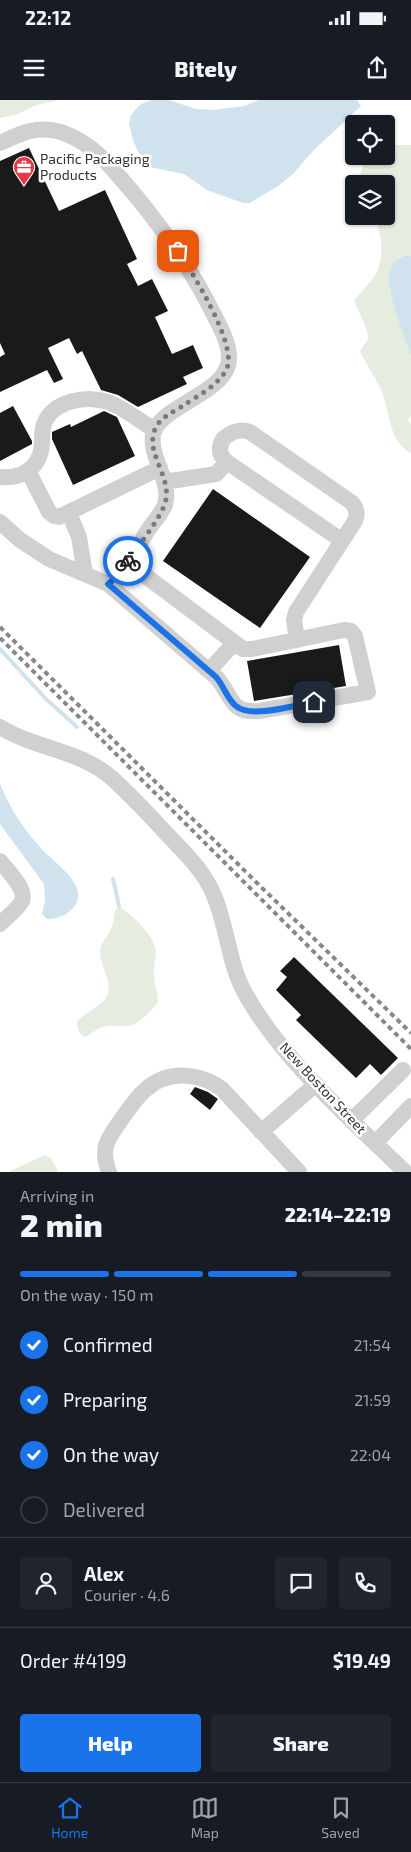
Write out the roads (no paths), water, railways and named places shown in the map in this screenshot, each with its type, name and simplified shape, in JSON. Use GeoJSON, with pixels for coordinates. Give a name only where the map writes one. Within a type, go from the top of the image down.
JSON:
{"type":"FeatureCollection","features":[{"type":"Feature","properties":{"kind":"street"},"geometry":{"type":"LineString","coordinates":[[0,143],[24,132],[39,129],[63,133],[85,144],[113,169],[178,251],[219,324],[228,349],[227,368],[220,378],[208,389],[161,420],[155,430],[153,444],[166,493],[165,504],[118,576],[108,584]]}},
{"type":"Feature","properties":{"kind":"street"},"geometry":{"type":"LineString","coordinates":[[0,477],[14,477],[28,471],[38,460],[41,451],[44,423],[56,409],[73,400],[90,398],[109,402],[155,430]]}},
{"type":"Feature","properties":{"kind":"street"},"geometry":{"type":"LineString","coordinates":[[297,640],[295,614],[356,519],[357,511],[355,506],[252,433],[239,430],[223,440],[220,451],[227,462],[342,540]]}},
{"type":"Feature","properties":{"kind":"street"},"geometry":{"type":"LineString","coordinates":[[28,471],[49,512],[59,517],[162,475],[216,474],[227,462]]}},
{"type":"Feature","properties":{"kind":"street"},"geometry":{"type":"LineString","coordinates":[[69,513],[79,537],[85,574]]}},
{"type":"Feature","properties":{"kind":"street"},"geometry":{"type":"LineString","coordinates":[[0,522],[36,551],[60,564],[108,584],[209,671],[224,687],[234,706],[240,709],[252,712],[368,692],[353,632],[344,630],[249,650],[243,649],[127,562]]}},
{"type":"Feature","properties":{"kind":"street"},"geometry":{"type":"LineString","coordinates":[[209,671],[234,643]]}},
{"type":"Feature","properties":{"kind":"street","name":"New Boston Street"},"geometry":{"type":"LineString","coordinates":[[0,727],[22,739],[80,759],[102,770],[140,806],[190,859],[207,881],[216,900],[237,974],[247,998],[283,1048],[316,1084],[405,1172]]}},
{"type":"Feature","properties":{"kind":"street"},"geometry":{"type":"LineString","coordinates":[[0,861],[21,888],[23,896],[19,905],[0,924]]}},
{"type":"Feature","properties":{"kind":"street"},"geometry":{"type":"LineString","coordinates":[[352,1120],[403,1070]]}},
{"type":"Feature","properties":{"kind":"street"},"geometry":{"type":"LineString","coordinates":[[109,1172],[104,1153],[109,1138],[140,1094],[153,1084],[168,1077],[192,1076],[216,1084],[299,1172]]}},
{"type":"Feature","properties":{"kind":"street"},"geometry":{"type":"LineString","coordinates":[[261,1132],[316,1084]]}},
{"type":"Feature","properties":{"kind":"street"},"geometry":{"type":"LineString","coordinates":[[375,1143],[411,1106]]}},
{"type":"Feature","properties":{"kind":"water"},"geometry":{"type":"Polygon","coordinates":[[[152,100],[169,100],[196,109],[213,110],[244,106],[259,100],[357,100],[361,106],[351,115],[345,115],[345,121],[313,151],[293,174],[278,186],[250,203],[243,203],[207,190],[184,174],[150,167],[140,155],[134,143],[129,124],[131,115],[141,104],[152,100]]]}},
{"type":"Feature","properties":{"kind":"water"},"geometry":{"type":"Polygon","coordinates":[[[406,255],[411,256],[411,356],[395,310],[388,278],[393,263],[406,255]]]}},
{"type":"Feature","properties":{"kind":"water"},"geometry":{"type":"Polygon","coordinates":[[[0,784],[12,809],[27,832],[75,883],[78,895],[77,901],[74,907],[65,915],[47,919],[42,914],[45,901],[44,884],[0,824],[0,784]]]}},
{"type":"Feature","properties":{"kind":"waterway"},"geometry":{"type":"LineString","coordinates":[[0,649],[46,699],[77,727]]}},
{"type":"Feature","properties":{"kind":"waterway"},"geometry":{"type":"LineString","coordinates":[[113,879],[119,906]]}},
{"type":"Feature","properties":{"kind":"railway"},"geometry":{"type":"LineString","coordinates":[[0,627],[257,883],[411,1033]]}},
{"type":"Feature","properties":{"kind":"railway"},"geometry":{"type":"LineString","coordinates":[[0,638],[411,1049]]}},
{"type":"Feature","properties":{"kind":"place","name":"Pacific Packaging Products"},"geometry":{"type":"Point","coordinates":[24,186]}}]}
